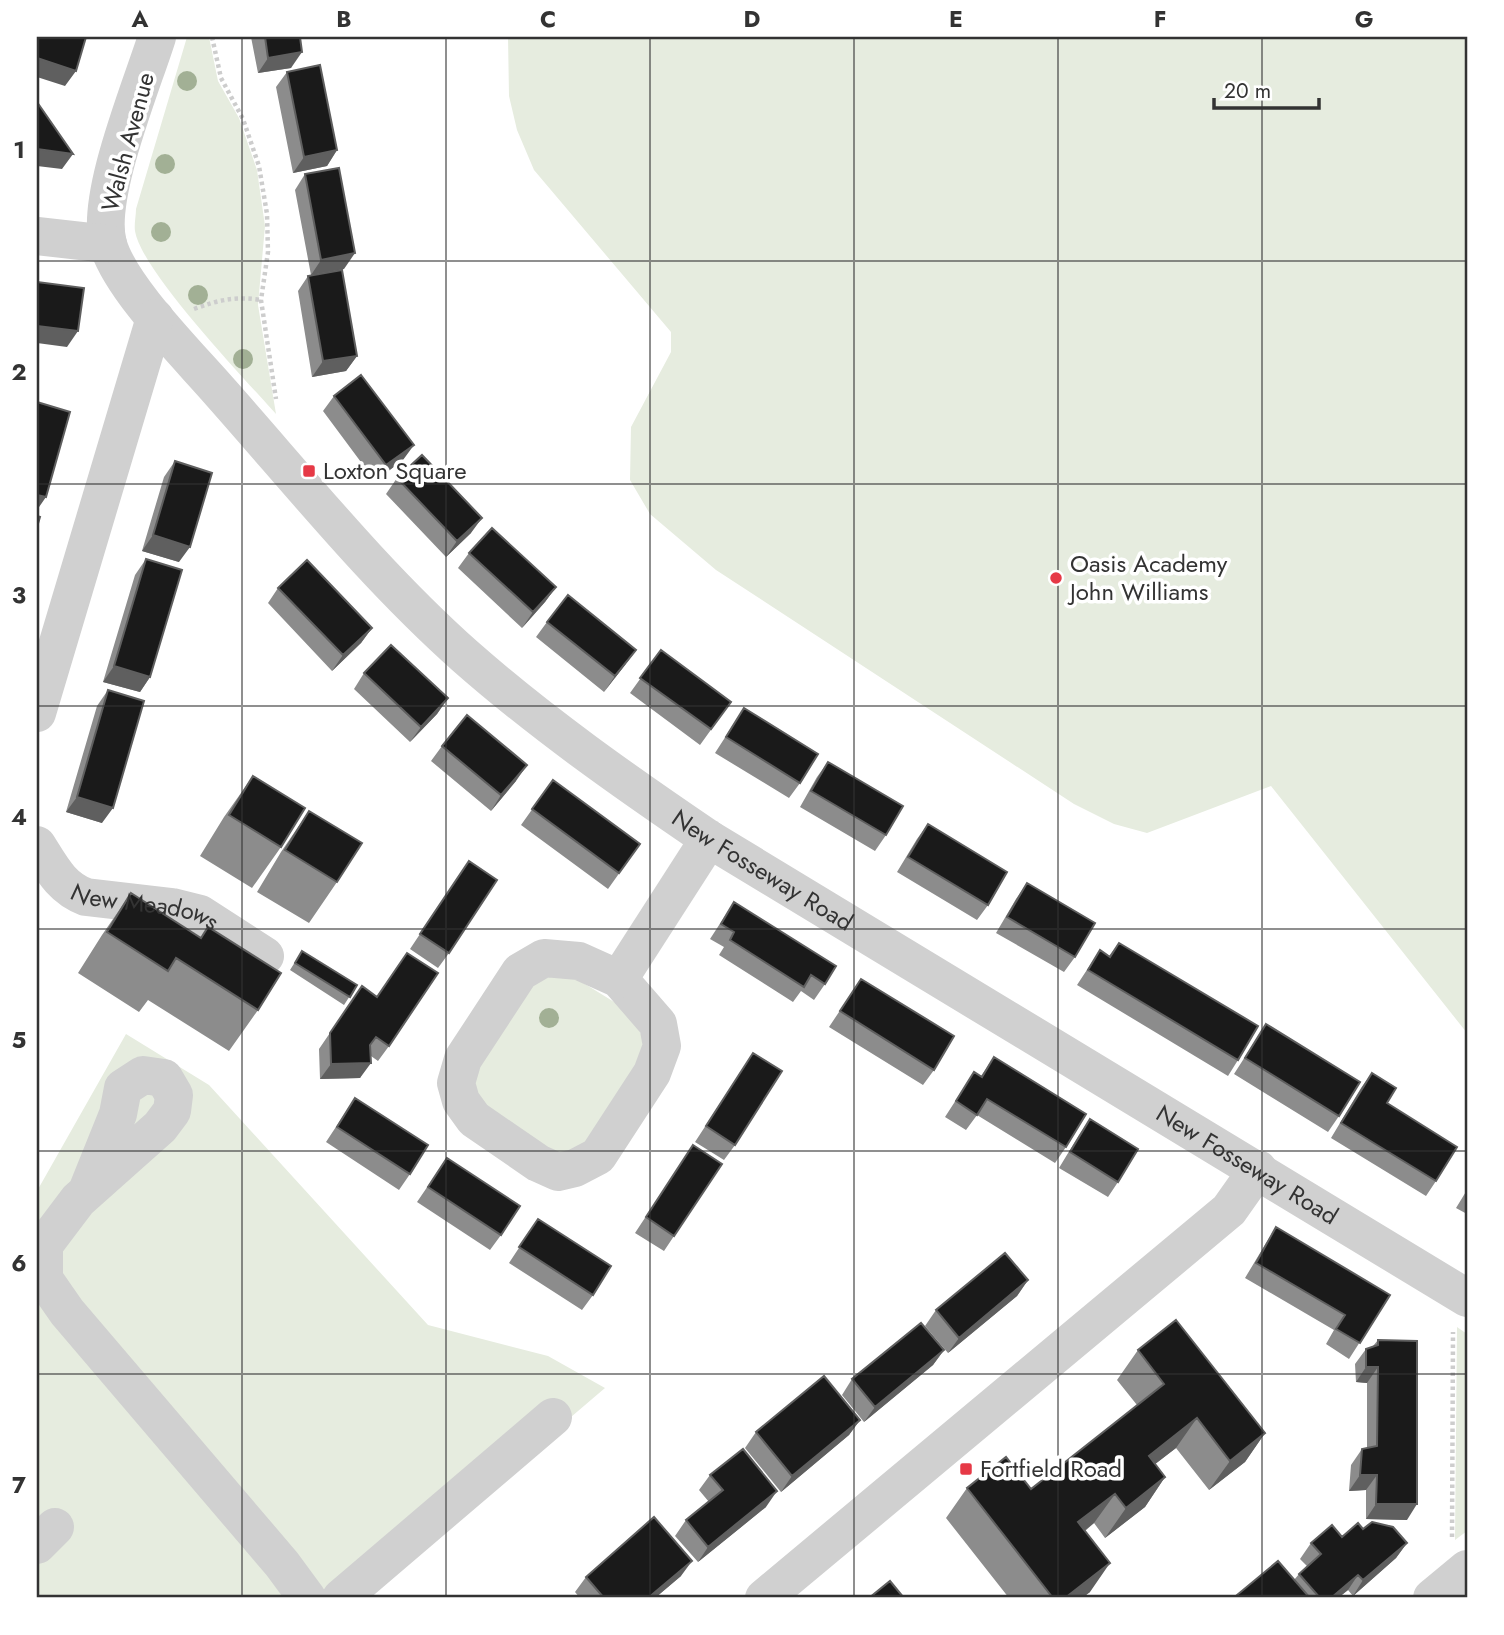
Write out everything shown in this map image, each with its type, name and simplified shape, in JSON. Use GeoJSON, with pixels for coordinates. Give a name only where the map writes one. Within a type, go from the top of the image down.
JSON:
{"type":"FeatureCollection","features":[{"type":"Feature","properties":{"kind":"street","name":"Walsh Avenue"},"geometry":{"type":"LineString","coordinates":[[158,37],[112,183],[106,214],[108,244],[128,280],[160,323]]}},
{"type":"Feature","properties":{"kind":"street"},"geometry":{"type":"LineString","coordinates":[[37,236],[108,244]]}},
{"type":"Feature","properties":{"kind":"street"},"geometry":{"type":"LineString","coordinates":[[37,713],[160,323]]}},
{"type":"Feature","properties":{"kind":"street","name":"New Fosseway Road"},"geometry":{"type":"LineString","coordinates":[[160,323],[313,499],[465,655],[603,766],[709,839],[1258,1169],[1460,1294]]}},
{"type":"Feature","properties":{"kind":"street"},"geometry":{"type":"LineString","coordinates":[[619,979],[709,839]]}},
{"type":"Feature","properties":{"kind":"street","name":"New Meadows"},"geometry":{"type":"LineString","coordinates":[[37,845],[57,877],[73,892],[200,914],[265,956]]}},
{"type":"Feature","properties":{"kind":"street"},"geometry":{"type":"LineString","coordinates":[[544,958],[579,961],[619,979],[658,1024],[662,1046],[652,1073],[598,1156],[575,1168],[558,1172],[538,1163],[474,1119],[461,1101],[456,1083],[463,1059],[520,972],[544,958]]}},
{"type":"Feature","properties":{"kind":"street"},"geometry":{"type":"LineString","coordinates":[[764,1598],[1229,1210],[1258,1169]]}},
{"type":"Feature","properties":{"kind":"street"},"geometry":{"type":"LineString","coordinates":[[87,1191],[44,1245],[44,1279],[67,1312],[282,1563],[307,1598]]}},
{"type":"Feature","properties":{"kind":"street"},"geometry":{"type":"LineString","coordinates":[[341,1598],[553,1417]]}},
{"type":"Feature","properties":{"kind":"path"},"geometry":{"type":"LineString","coordinates":[[212,37],[220,78],[243,119],[259,166],[267,214],[268,251],[261,300],[279,419],[264,442]]}},
{"type":"Feature","properties":{"kind":"path"},"geometry":{"type":"LineString","coordinates":[[160,323],[219,300],[240,297],[261,300]]}},
{"type":"Feature","properties":{"kind":"path"},"geometry":{"type":"LineString","coordinates":[[1450,1583],[1460,1294]]}},
{"type":"Feature","properties":{"kind":"shaded area"},"geometry":{"type":"Polygon","coordinates":[[[187,37],[209,37],[218,81],[239,118],[257,170],[265,226],[258,305],[276,414],[175,298],[142,249],[135,231],[136,209],[187,37]]]}},
{"type":"Feature","properties":{"kind":"shaded area","name":"Oasis Academy John Williams"},"geometry":{"type":"Polygon","coordinates":[[[508,37],[1467,37],[1467,1033],[1271,786],[1147,833],[1114,824],[1074,804],[716,570],[650,514],[630,480],[631,427],[671,352],[671,332],[534,170],[517,130],[509,96],[508,37]]]}},
{"type":"Feature","properties":{"kind":"shaded area"},"geometry":{"type":"Polygon","coordinates":[[[564,971],[632,1013],[646,1046],[592,1142],[563,1156],[493,1120],[474,1086],[475,1066],[527,986],[564,971]]]}},
{"type":"Feature","properties":{"kind":"shaded area"},"geometry":{"type":"Polygon","coordinates":[[[126,1034],[209,1085],[428,1325],[548,1356],[605,1388],[359,1598],[37,1598],[37,1191],[126,1034]]]}},
{"type":"Feature","properties":{"kind":"shaded area"},"geometry":{"type":"Polygon","coordinates":[[[1457,1327],[1467,1334],[1467,1531],[1455,1540],[1457,1327]]]}},
{"type":"Feature","properties":{"kind":"building"},"geometry":{"type":"Polygon","coordinates":[[[37,37],[86,37],[76,71],[37,58],[37,37]]]}},
{"type":"Feature","properties":{"kind":"building"},"geometry":{"type":"Polygon","coordinates":[[[265,37],[300,37],[302,52],[268,58],[265,37]]]}},
{"type":"Feature","properties":{"kind":"building"},"geometry":{"type":"Polygon","coordinates":[[[320,65],[337,150],[304,157],[287,72],[320,65]]]}},
{"type":"Feature","properties":{"kind":"building"},"geometry":{"type":"Polygon","coordinates":[[[37,102],[73,154],[37,149],[37,102]]]}},
{"type":"Feature","properties":{"kind":"building"},"geometry":{"type":"Polygon","coordinates":[[[339,168],[355,253],[321,260],[305,174],[339,168]]]}},
{"type":"Feature","properties":{"kind":"building"},"geometry":{"type":"Polygon","coordinates":[[[342,270],[357,356],[323,361],[308,276],[342,270]]]}},
{"type":"Feature","properties":{"kind":"building"},"geometry":{"type":"Polygon","coordinates":[[[37,282],[84,288],[78,331],[37,326],[37,282]]]}},
{"type":"Feature","properties":{"kind":"building"},"geometry":{"type":"Polygon","coordinates":[[[361,375],[414,445],[386,465],[334,396],[361,375]]]}},
{"type":"Feature","properties":{"kind":"building"},"geometry":{"type":"Polygon","coordinates":[[[37,402],[70,412],[46,497],[37,495],[37,402]]]}},
{"type":"Feature","properties":{"kind":"building"},"geometry":{"type":"Polygon","coordinates":[[[422,455],[482,518],[457,541],[397,478],[422,455]]]}},
{"type":"Feature","properties":{"kind":"building"},"geometry":{"type":"Polygon","coordinates":[[[175,461],[212,473],[190,547],[153,535],[175,461]]]}},
{"type":"Feature","properties":{"kind":"building"},"geometry":{"type":"Polygon","coordinates":[[[492,528],[556,587],[533,612],[469,553],[492,528]]]}},
{"type":"Feature","properties":{"kind":"building"},"geometry":{"type":"Polygon","coordinates":[[[146,559],[182,570],[150,677],[114,666],[146,559]]]}},
{"type":"Feature","properties":{"kind":"building"},"geometry":{"type":"Polygon","coordinates":[[[307,560],[372,628],[343,655],[278,588],[307,560]]]}},
{"type":"Feature","properties":{"kind":"building"},"geometry":{"type":"Polygon","coordinates":[[[568,595],[636,650],[615,676],[547,622],[568,595]]]}},
{"type":"Feature","properties":{"kind":"building"},"geometry":{"type":"Polygon","coordinates":[[[391,645],[448,698],[421,727],[364,673],[391,645]]]}},
{"type":"Feature","properties":{"kind":"building"},"geometry":{"type":"Polygon","coordinates":[[[661,650],[731,702],[711,729],[640,678],[661,650]]]}},
{"type":"Feature","properties":{"kind":"building"},"geometry":{"type":"Polygon","coordinates":[[[108,690],[144,701],[113,808],[77,797],[108,690]]]}},
{"type":"Feature","properties":{"kind":"building"},"geometry":{"type":"Polygon","coordinates":[[[744,708],[818,754],[800,783],[726,737],[744,708]]]}},
{"type":"Feature","properties":{"kind":"building"},"geometry":{"type":"Polygon","coordinates":[[[467,715],[527,765],[501,795],[442,746],[467,715]]]}},
{"type":"Feature","properties":{"kind":"building"},"geometry":{"type":"Polygon","coordinates":[[[828,762],[903,806],[886,835],[811,791],[828,762]]]}},
{"type":"Feature","properties":{"kind":"building"},"geometry":{"type":"Polygon","coordinates":[[[253,776],[305,808],[281,847],[229,815],[253,776]]]}},
{"type":"Feature","properties":{"kind":"building"},"geometry":{"type":"Polygon","coordinates":[[[553,780],[640,844],[619,873],[532,809],[553,780]]]}},
{"type":"Feature","properties":{"kind":"building"},"geometry":{"type":"Polygon","coordinates":[[[309,811],[362,843],[337,882],[285,850],[309,811]]]}},
{"type":"Feature","properties":{"kind":"building"},"geometry":{"type":"Polygon","coordinates":[[[928,824],[1007,872],[988,905],[908,857],[928,824]]]}},
{"type":"Feature","properties":{"kind":"building"},"geometry":{"type":"Polygon","coordinates":[[[469,861],[497,880],[449,953],[420,934],[469,861]]]}},
{"type":"Feature","properties":{"kind":"building"},"geometry":{"type":"Polygon","coordinates":[[[1027,883],[1095,923],[1075,957],[1007,917],[1027,883]]]}},
{"type":"Feature","properties":{"kind":"building"},"geometry":{"type":"Polygon","coordinates":[[[131,893],[201,938],[208,927],[281,973],[258,1010],[176,958],[168,971],[107,932],[131,893]]]}},
{"type":"Feature","properties":{"kind":"building"},"geometry":{"type":"Polygon","coordinates":[[[734,902],[836,966],[825,984],[811,975],[804,987],[730,940],[734,932],[721,924],[734,902]]]}},
{"type":"Feature","properties":{"kind":"building"},"geometry":{"type":"Polygon","coordinates":[[[1119,943],[1258,1026],[1238,1060],[1088,970],[1100,950],[1110,957],[1119,943]]]}},
{"type":"Feature","properties":{"kind":"building"},"geometry":{"type":"Polygon","coordinates":[[[302,951],[357,985],[350,997],[295,963],[302,951]]]}},
{"type":"Feature","properties":{"kind":"building"},"geometry":{"type":"Polygon","coordinates":[[[407,953],[438,973],[389,1046],[376,1037],[370,1045],[371,1063],[331,1064],[330,1033],[362,986],[377,997],[407,953]]]}},
{"type":"Feature","properties":{"kind":"building"},"geometry":{"type":"Polygon","coordinates":[[[861,979],[954,1036],[934,1070],[840,1011],[861,979]]]}},
{"type":"Feature","properties":{"kind":"building"},"geometry":{"type":"Polygon","coordinates":[[[1266,1024],[1360,1082],[1339,1116],[1245,1058],[1266,1024]]]}},
{"type":"Feature","properties":{"kind":"building"},"geometry":{"type":"Polygon","coordinates":[[[753,1053],[782,1071],[735,1145],[706,1126],[753,1053]]]}},
{"type":"Feature","properties":{"kind":"building"},"geometry":{"type":"Polygon","coordinates":[[[994,1057],[1086,1114],[1066,1147],[987,1099],[977,1115],[956,1101],[974,1072],[982,1077],[994,1057]]]}},
{"type":"Feature","properties":{"kind":"building"},"geometry":{"type":"Polygon","coordinates":[[[1372,1073],[1396,1088],[1387,1103],[1457,1147],[1436,1181],[1341,1123],[1372,1073]]]}},
{"type":"Feature","properties":{"kind":"building"},"geometry":{"type":"Polygon","coordinates":[[[355,1098],[428,1145],[410,1174],[337,1127],[355,1098]]]}},
{"type":"Feature","properties":{"kind":"building"},"geometry":{"type":"Polygon","coordinates":[[[1090,1119],[1138,1149],[1118,1182],[1070,1152],[1090,1119]]]}},
{"type":"Feature","properties":{"kind":"building"},"geometry":{"type":"Polygon","coordinates":[[[693,1145],[722,1164],[674,1236],[646,1217],[693,1145]]]}},
{"type":"Feature","properties":{"kind":"building"},"geometry":{"type":"Polygon","coordinates":[[[447,1158],[520,1206],[501,1235],[428,1187],[447,1158]]]}},
{"type":"Feature","properties":{"kind":"building"},"geometry":{"type":"Polygon","coordinates":[[[538,1219],[611,1266],[593,1295],[519,1247],[538,1219]]]}},
{"type":"Feature","properties":{"kind":"building"},"geometry":{"type":"Polygon","coordinates":[[[1276,1227],[1390,1295],[1360,1343],[1336,1329],[1345,1315],[1256,1263],[1276,1227]]]}},
{"type":"Feature","properties":{"kind":"building"},"geometry":{"type":"Polygon","coordinates":[[[1005,1253],[1028,1280],[959,1338],[936,1310],[1005,1253]]]}},
{"type":"Feature","properties":{"kind":"building"},"geometry":{"type":"Polygon","coordinates":[[[1176,1320],[1265,1433],[1230,1461],[1197,1418],[1149,1456],[1165,1477],[1126,1508],[1115,1494],[1078,1522],[1110,1563],[1065,1598],[1053,1598],[967,1488],[1006,1457],[1031,1489],[1164,1384],[1138,1350],[1176,1320]]]}},
{"type":"Feature","properties":{"kind":"building"},"geometry":{"type":"Polygon","coordinates":[[[921,1323],[944,1350],[875,1407],[852,1379],[921,1323]]]}},
{"type":"Feature","properties":{"kind":"building"},"geometry":{"type":"Polygon","coordinates":[[[1378,1340],[1417,1341],[1417,1504],[1376,1504],[1377,1475],[1360,1475],[1362,1449],[1377,1446],[1378,1367],[1366,1367],[1366,1349],[1378,1345],[1378,1340]]]}},
{"type":"Feature","properties":{"kind":"building"},"geometry":{"type":"Polygon","coordinates":[[[824,1376],[860,1420],[792,1476],[756,1432],[824,1376]]]}},
{"type":"Feature","properties":{"kind":"building"},"geometry":{"type":"Polygon","coordinates":[[[743,1449],[777,1491],[708,1547],[686,1520],[723,1490],[710,1475],[743,1449]]]}},
{"type":"Feature","properties":{"kind":"building"},"geometry":{"type":"Polygon","coordinates":[[[654,1517],[692,1561],[648,1598],[604,1598],[586,1577],[654,1517]]]}},
{"type":"Feature","properties":{"kind":"building"},"geometry":{"type":"Polygon","coordinates":[[[1372,1522],[1393,1527],[1407,1543],[1363,1580],[1358,1575],[1331,1598],[1320,1598],[1299,1574],[1321,1554],[1311,1543],[1332,1525],[1342,1537],[1358,1523],[1363,1529],[1372,1522]]]}},
{"type":"Feature","properties":{"kind":"building"},"geometry":{"type":"Polygon","coordinates":[[[1278,1561],[1310,1598],[1240,1598],[1237,1595],[1278,1561]]]}},
{"type":"Feature","properties":{"kind":"building"},"geometry":{"type":"Polygon","coordinates":[[[890,1581],[904,1598],[869,1598],[890,1581]]]}},
{"type":"Feature","properties":{"kind":"place","name":"Loxton Square"},"geometry":{"type":"Point","coordinates":[309,471]}},
{"type":"Feature","properties":{"kind":"place","name":"Oasis Academy John Williams"},"geometry":{"type":"Point","coordinates":[1056,578]}},
{"type":"Feature","properties":{"kind":"place","name":"Fortfield Road"},"geometry":{"type":"Point","coordinates":[966,1469]}}]}
